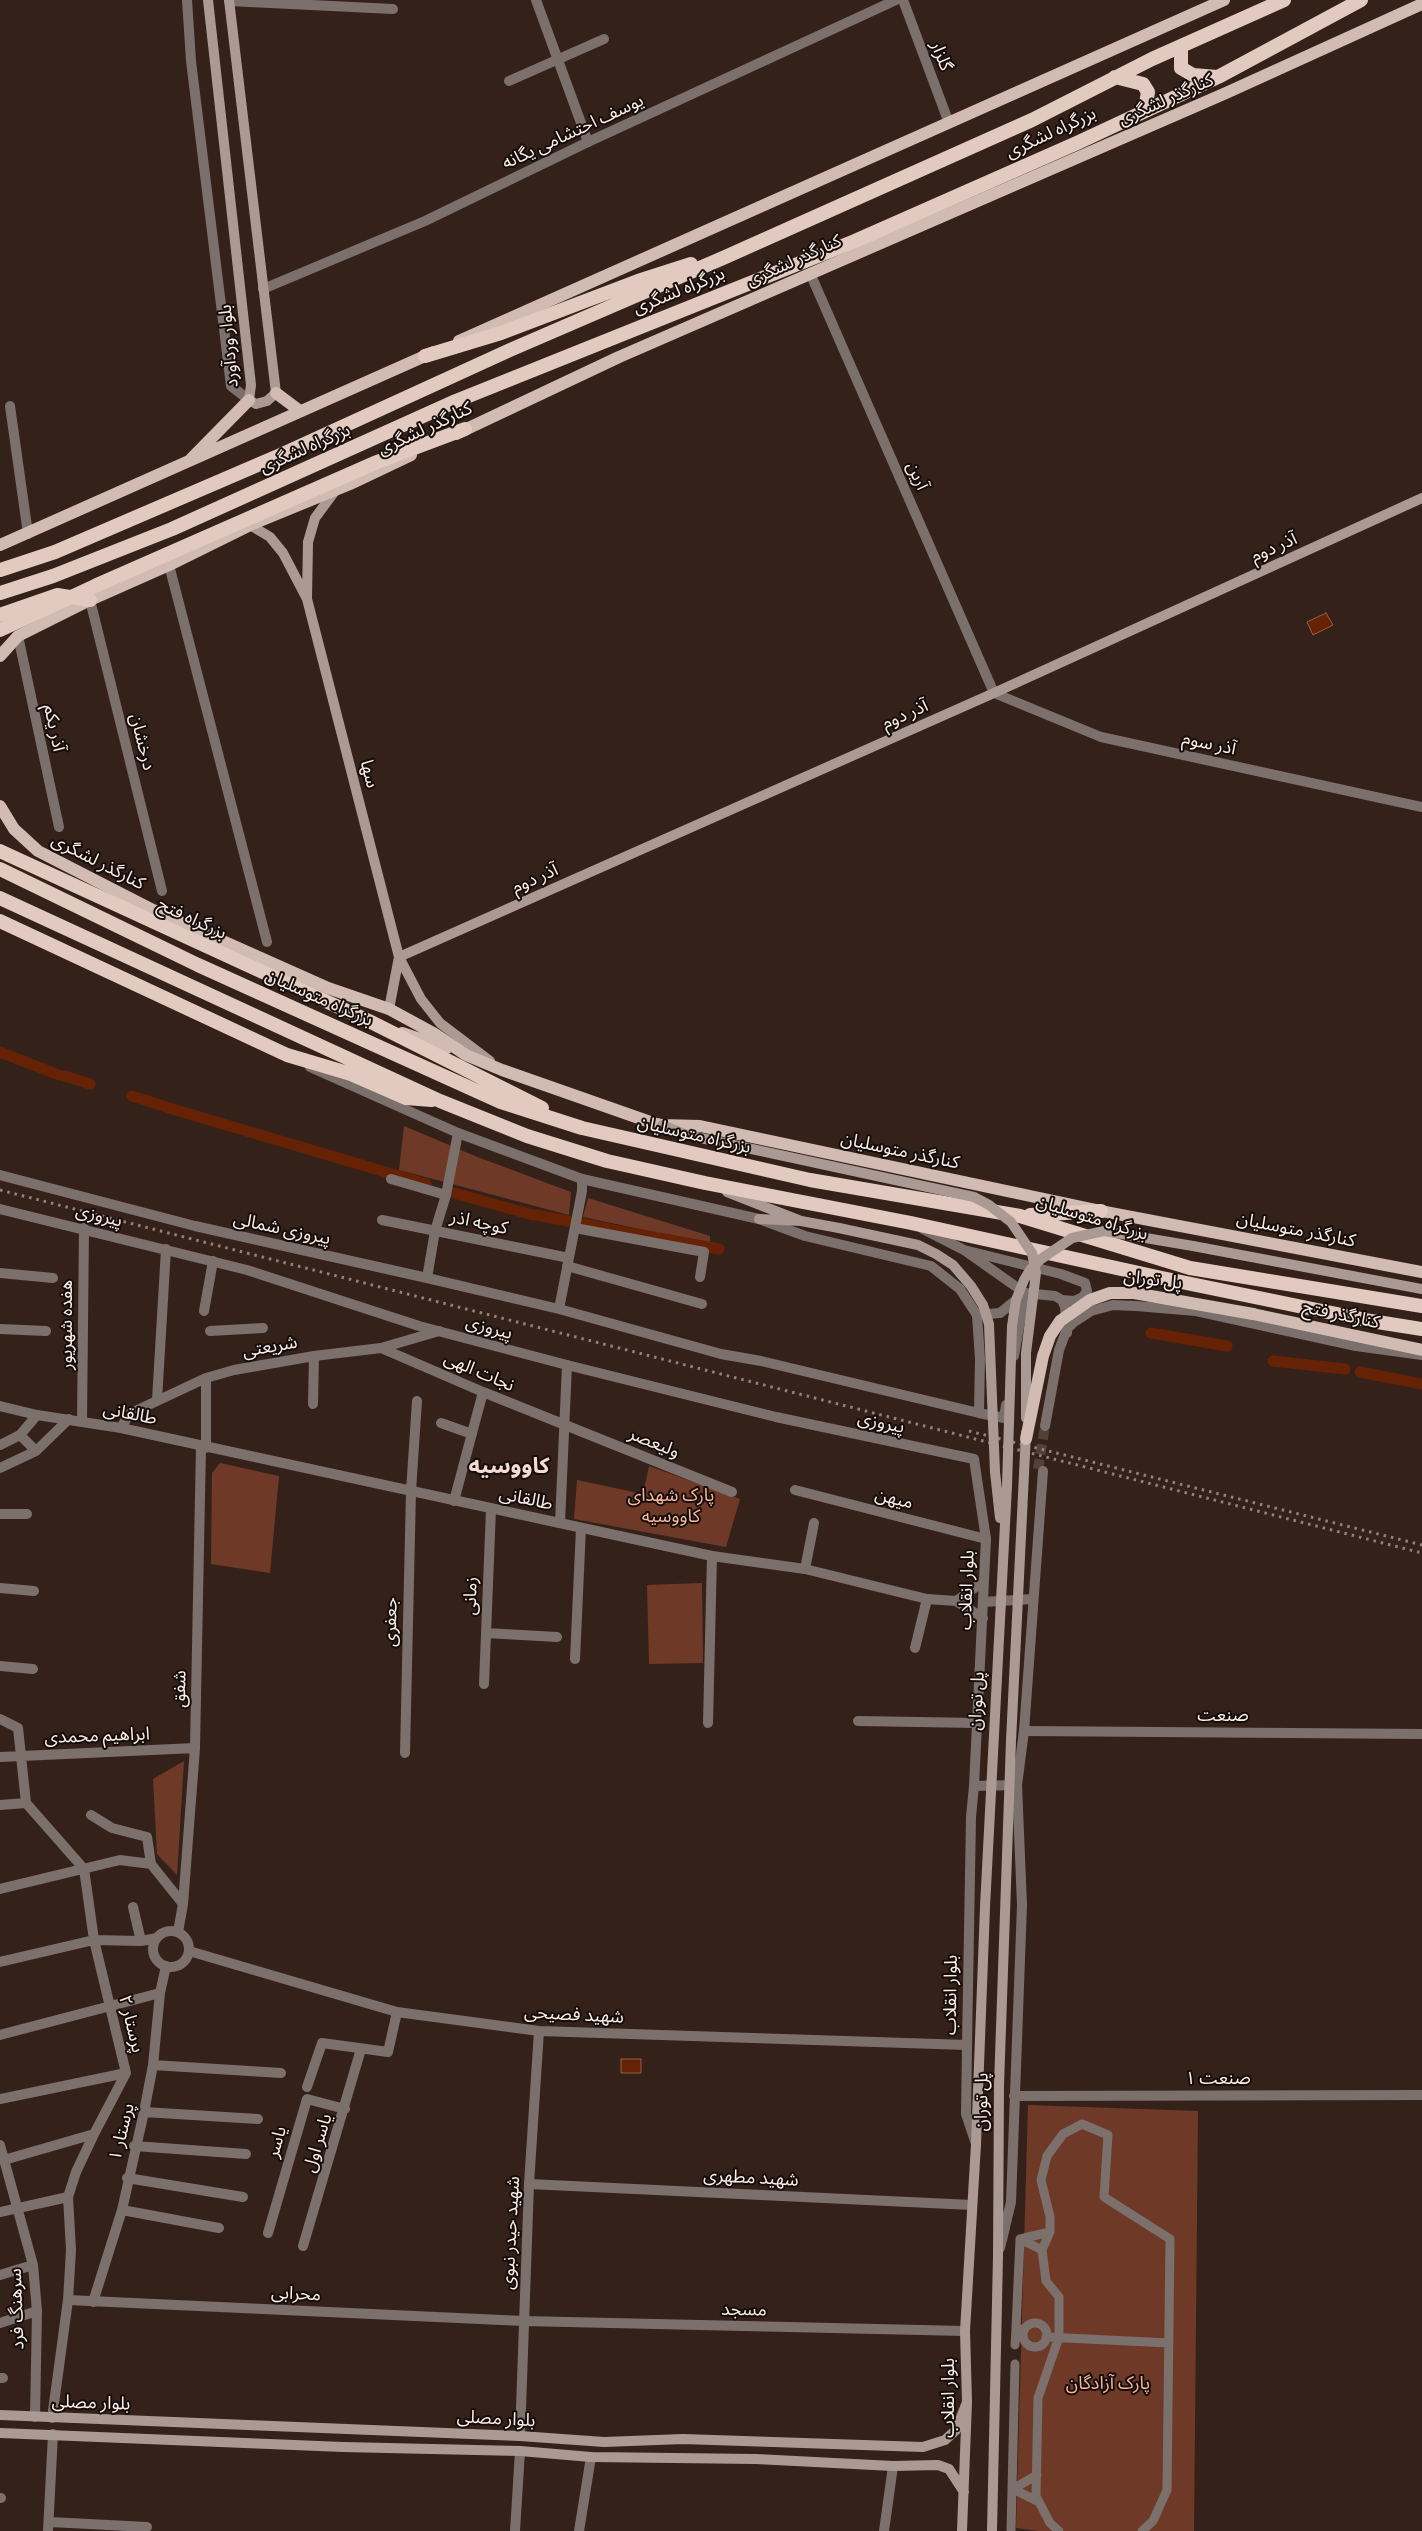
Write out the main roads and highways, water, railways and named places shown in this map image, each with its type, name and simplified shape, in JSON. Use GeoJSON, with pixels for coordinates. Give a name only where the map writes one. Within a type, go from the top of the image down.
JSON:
{"type":"FeatureCollection","features":[{"type":"Feature","properties":{"kind":"highway","name":"بزرگراه لشگری"},"geometry":{"type":"LineString","coordinates":[[0,570],[55,552],[276,457],[510,350],[723,258],[1032,120],[1115,77],[1284,0]]}},
{"type":"Feature","properties":{"kind":"highway","name":"بزرگراه لشگری"},"geometry":{"type":"LineString","coordinates":[[0,593],[52,576],[172,529],[456,401],[854,241],[1077,143],[1145,109],[1218,77],[1361,0]]}},
{"type":"Feature","properties":{"kind":"highway"},"geometry":{"type":"LineString","coordinates":[[1181,47],[1181,68],[1193,75],[1218,77]]}},
{"type":"Feature","properties":{"kind":"highway"},"geometry":{"type":"LineString","coordinates":[[1115,77],[1143,84],[1148,92],[1145,109]]}},
{"type":"Feature","properties":{"kind":"highway"},"geometry":{"type":"LineString","coordinates":[[425,356],[501,333],[638,280],[683,266],[723,258]]}},
{"type":"Feature","properties":{"kind":"highway"},"geometry":{"type":"LineString","coordinates":[[0,630],[97,585],[377,462],[465,429]]}},
{"type":"Feature","properties":{"kind":"highway"},"geometry":{"type":"LineString","coordinates":[[0,615],[57,595],[90,600]]}},
{"type":"Feature","properties":{"kind":"highway","name":"بزرگراه فتح"},"geometry":{"type":"LineString","coordinates":[[0,851],[368,1021],[582,1128]]}},
{"type":"Feature","properties":{"kind":"highway","name":"بزرگراه متوسلیان"},"geometry":{"type":"LineString","coordinates":[[0,869],[198,965],[501,1102],[582,1128],[810,1180],[1020,1216],[1190,1268],[1422,1306]]}},
{"type":"Feature","properties":{"kind":"highway"},"geometry":{"type":"LineString","coordinates":[[0,898],[440,1101],[528,1136],[589,1155],[705,1183],[911,1223],[1171,1280],[1371,1321],[1422,1329]]}},
{"type":"Feature","properties":{"kind":"highway"},"geometry":{"type":"LineString","coordinates":[[0,921],[287,1055],[351,1074],[406,1098],[440,1101]]}},
{"type":"Feature","properties":{"kind":"highway"},"geometry":{"type":"LineString","coordinates":[[1020,1216],[1102,1212]]}},
{"type":"Feature","properties":{"kind":"main road","name":"بلوار وردآورد"},"geometry":{"type":"LineString","coordinates":[[208,0],[251,385],[249,400]]}},
{"type":"Feature","properties":{"kind":"main road"},"geometry":{"type":"LineString","coordinates":[[0,545],[186,464],[300,411],[1224,0]]}},
{"type":"Feature","properties":{"kind":"main road"},"geometry":{"type":"LineString","coordinates":[[229,1],[276,393],[300,411]]}},
{"type":"Feature","properties":{"kind":"main road","name":"کنارگذر لشگری"},"geometry":{"type":"LineString","coordinates":[[0,656],[18,636],[250,525],[334,490],[619,357],[1226,93],[1422,4]]}},
{"type":"Feature","properties":{"kind":"main road"},"geometry":{"type":"LineString","coordinates":[[186,464],[249,400],[256,404],[267,401],[276,393]]}},
{"type":"Feature","properties":{"kind":"main road"},"geometry":{"type":"LineString","coordinates":[[307,599],[308,542],[315,518],[334,490]]}},
{"type":"Feature","properties":{"kind":"main road","name":"آذر دوم"},"geometry":{"type":"LineString","coordinates":[[399,957],[994,693],[1422,498]]}},
{"type":"Feature","properties":{"kind":"main road"},"geometry":{"type":"LineString","coordinates":[[250,525],[270,537],[283,553],[307,599]]}},
{"type":"Feature","properties":{"kind":"main road","name":"سها"},"geometry":{"type":"LineString","coordinates":[[307,599],[399,957],[421,999],[440,1023],[502,1070]]}},
{"type":"Feature","properties":{"kind":"main road","name":"کنارگذر لشگری"},"geometry":{"type":"LineString","coordinates":[[0,806],[7,821],[24,839],[38,850],[71,869],[153,910],[328,988],[389,1009]]}},
{"type":"Feature","properties":{"kind":"main road","name":"سها"},"geometry":{"type":"LineString","coordinates":[[389,1009],[399,957]]}},
{"type":"Feature","properties":{"kind":"main road","name":"کنارگذر متوسلیان"},"geometry":{"type":"LineString","coordinates":[[389,1009],[436,1034],[466,1055],[502,1070],[662,1125],[700,1126],[1102,1212],[1422,1272]]}},
{"type":"Feature","properties":{"kind":"main road"},"geometry":{"type":"LineString","coordinates":[[368,1021],[466,1055]]}},
{"type":"Feature","properties":{"kind":"main road","name":"پل توران"},"geometry":{"type":"LineString","coordinates":[[662,1125],[688,1135],[974,1198],[989,1205],[1011,1222],[1032,1253],[1036,1273],[1026,1353],[1026,1439],[1011,1741],[999,2085],[998,2256],[992,2531]]}},
{"type":"Feature","properties":{"kind":"main road"},"geometry":{"type":"LineString","coordinates":[[705,1183],[801,1221]]}},
{"type":"Feature","properties":{"kind":"main road"},"geometry":{"type":"LineString","coordinates":[[759,1219],[801,1221],[918,1246],[936,1254],[953,1265],[964,1277],[983,1305],[989,1324],[995,1472],[1002,1544]]}},
{"type":"Feature","properties":{"kind":"main road","name":"پل توران"},"geometry":{"type":"LineString","coordinates":[[976,2144],[1002,1544],[1007,1486],[1012,1326],[1016,1300],[1024,1280],[1041,1258],[1059,1245],[1072,1238],[1104,1231],[1422,1289]]}},
{"type":"Feature","properties":{"kind":"main road","name":"پل توران"},"geometry":{"type":"LineString","coordinates":[[1026,1439],[1043,1356],[1050,1336],[1060,1321],[1090,1300],[1110,1293],[1134,1293],[1253,1314]]}},
{"type":"Feature","properties":{"kind":"main road","name":"کنارگذر فتح"},"geometry":{"type":"LineString","coordinates":[[1253,1314],[1422,1350]]}},
{"type":"Feature","properties":{"kind":"main road","name":"بلوار انقلاب"},"geometry":{"type":"LineString","coordinates":[[962,2531],[966,2402],[964,2331],[976,2144]]}},
{"type":"Feature","properties":{"kind":"main road","name":"بلوار مصلی"},"geometry":{"type":"LineString","coordinates":[[0,2415],[520,2436],[604,2442],[683,2439],[923,2447],[945,2440],[956,2430],[966,2402]]}},
{"type":"Feature","properties":{"kind":"main road"},"geometry":{"type":"LineString","coordinates":[[52,2418],[53,2434]]}},
{"type":"Feature","properties":{"kind":"main road","name":"بلوار مصلی"},"geometry":{"type":"LineString","coordinates":[[0,2433],[343,2447],[520,2450],[591,2457],[756,2459],[892,2466],[938,2465],[950,2468],[964,2492]]}},
{"type":"Feature","properties":{"kind":"main road"},"geometry":{"type":"LineString","coordinates":[[520,2436],[520,2450]]}},
{"type":"Feature","properties":{"kind":"waterway"},"geometry":{"type":"LineString","coordinates":[[0,1052],[59,1075]]}},
{"type":"Feature","properties":{"kind":"waterway"},"geometry":{"type":"LineString","coordinates":[[65,1076],[90,1084]]}},
{"type":"Feature","properties":{"kind":"waterway"},"geometry":{"type":"LineString","coordinates":[[132,1096],[182,1112]]}},
{"type":"Feature","properties":{"kind":"waterway"},"geometry":{"type":"LineString","coordinates":[[186,1113],[426,1184]]}},
{"type":"Feature","properties":{"kind":"waterway"},"geometry":{"type":"LineString","coordinates":[[454,1193],[533,1215]]}},
{"type":"Feature","properties":{"kind":"waterway"},"geometry":{"type":"LineString","coordinates":[[537,1215],[568,1221]]}},
{"type":"Feature","properties":{"kind":"waterway"},"geometry":{"type":"LineString","coordinates":[[579,1223],[614,1230]]}},
{"type":"Feature","properties":{"kind":"waterway"},"geometry":{"type":"LineString","coordinates":[[617,1231],[653,1237]]}},
{"type":"Feature","properties":{"kind":"waterway"},"geometry":{"type":"LineString","coordinates":[[659,1238],[719,1249]]}},
{"type":"Feature","properties":{"kind":"waterway"},"geometry":{"type":"LineString","coordinates":[[1151,1333],[1227,1346]]}},
{"type":"Feature","properties":{"kind":"waterway"},"geometry":{"type":"LineString","coordinates":[[1273,1361],[1345,1369]]}},
{"type":"Feature","properties":{"kind":"waterway"},"geometry":{"type":"LineString","coordinates":[[1360,1372],[1422,1384]]}},
{"type":"Feature","properties":{"kind":"tunnel"},"geometry":{"type":"LineString","coordinates":[[1038,1469],[1045,1426]]}},
{"type":"Feature","properties":{"kind":"railway"},"geometry":{"type":"LineString","coordinates":[[0,1190],[1422,1553]]}},
{"type":"Feature","properties":{"kind":"railway"},"geometry":{"type":"LineString","coordinates":[[969,1431],[1422,1545]]}},
{"type":"Feature","properties":{"kind":"district","name":"کاووسیه"},"geometry":{"type":"Point","coordinates":[509,1467]}},
{"type":"Feature","properties":{"kind":"park label","name":"پارک شهدای کاووسیه"},"geometry":{"type":"Point","coordinates":[671,1506]}},
{"type":"Feature","properties":{"kind":"park label","name":"پارک آزادگان"},"geometry":{"type":"Point","coordinates":[1108,2384]}}]}
